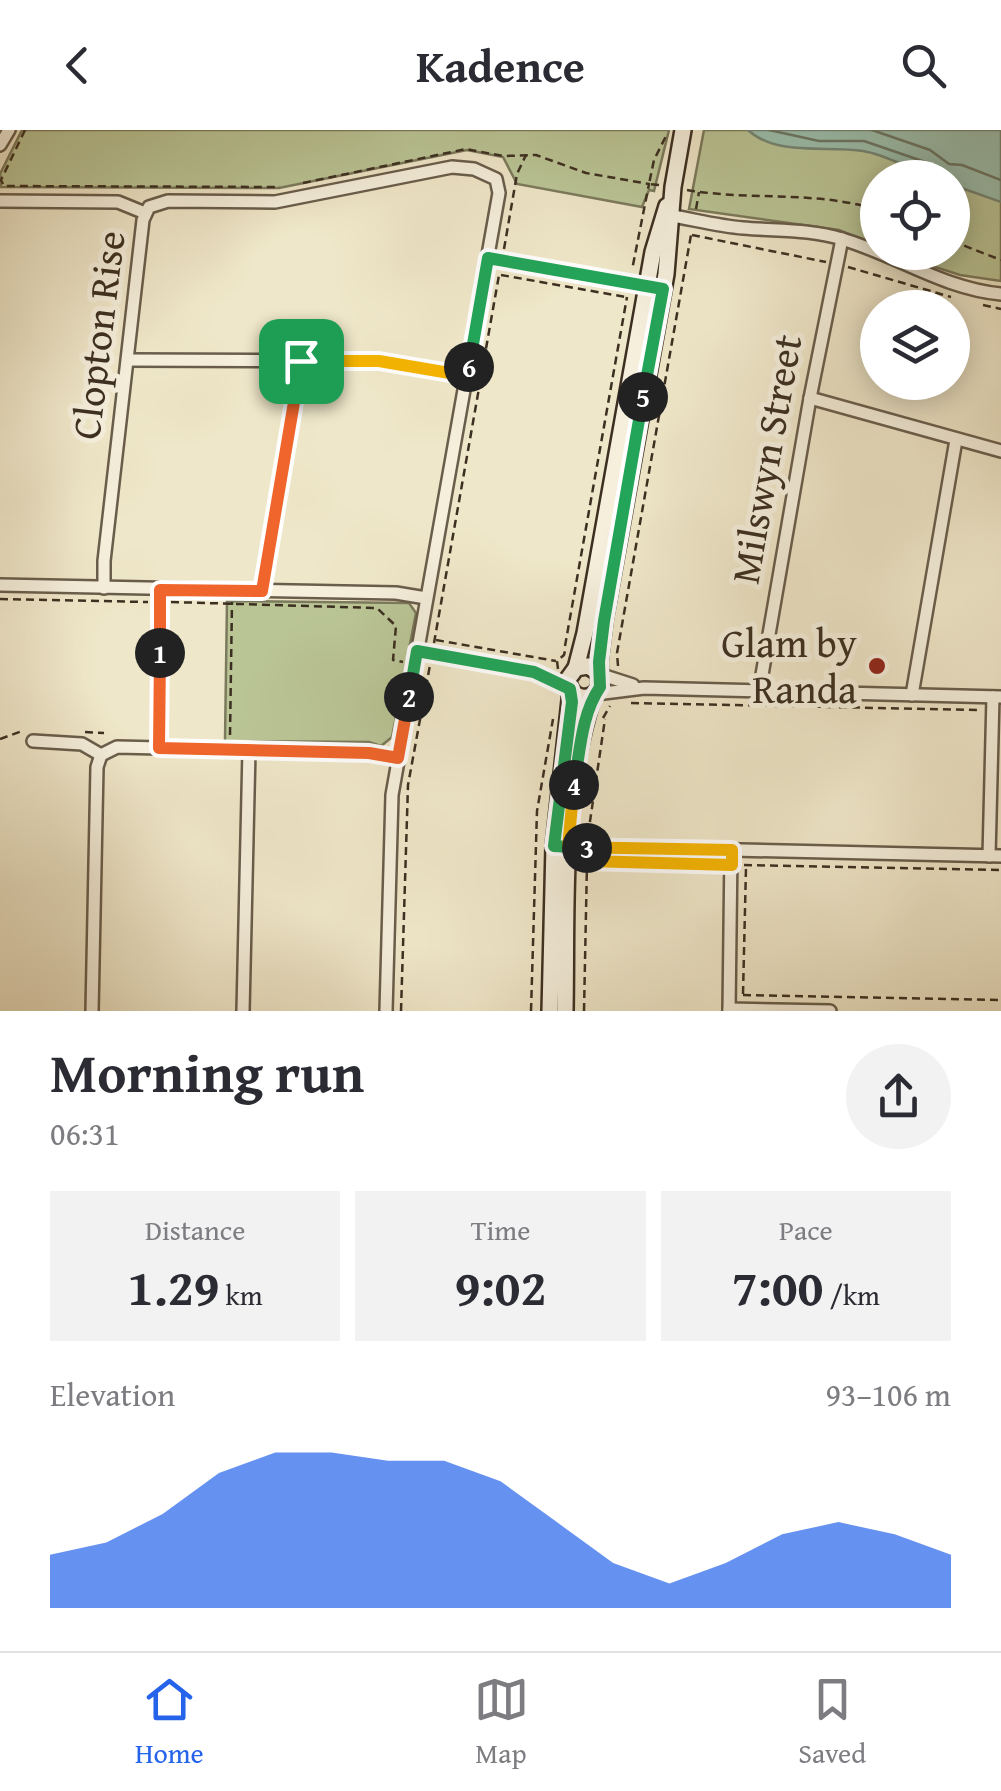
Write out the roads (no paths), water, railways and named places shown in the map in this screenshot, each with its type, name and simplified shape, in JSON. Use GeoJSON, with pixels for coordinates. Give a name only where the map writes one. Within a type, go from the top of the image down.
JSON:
{"type":"FeatureCollection","features":[{"type":"Feature","properties":{"kind":"street"},"geometry":{"type":"LineString","coordinates":[[0,145],[9,130]]}},
{"type":"Feature","properties":{"kind":"street"},"geometry":{"type":"LineString","coordinates":[[565,1011],[561,846],[584,725],[604,676],[604,621],[642,289],[668,215],[682,130]]}},
{"type":"Feature","properties":{"kind":"street","name":"Clopton Rise"},"geometry":{"type":"LineString","coordinates":[[104,588],[145,213],[160,202],[274,202],[462,167],[486,172],[498,184],[488,258],[398,758],[390,827],[386,1011]]}},
{"type":"Feature","properties":{"kind":"street"},"geometry":{"type":"LineString","coordinates":[[0,201],[118,202],[145,213]]}},
{"type":"Feature","properties":{"kind":"street"},"geometry":{"type":"LineString","coordinates":[[668,215],[739,228],[807,231],[842,239],[916,270],[1001,294]]}},
{"type":"Feature","properties":{"kind":"street","name":"Milswyn Street"},"geometry":{"type":"LineString","coordinates":[[758,692],[842,239]]}},
{"type":"Feature","properties":{"kind":"street"},"geometry":{"type":"LineString","coordinates":[[488,258],[642,289]]}},
{"type":"Feature","properties":{"kind":"street"},"geometry":{"type":"LineString","coordinates":[[128,360],[379,361],[467,376]]}},
{"type":"Feature","properties":{"kind":"street"},"geometry":{"type":"LineString","coordinates":[[262,591],[301,361]]}},
{"type":"Feature","properties":{"kind":"street"},"geometry":{"type":"LineString","coordinates":[[810,398],[1001,451]]}},
{"type":"Feature","properties":{"kind":"street"},"geometry":{"type":"LineString","coordinates":[[912,695],[956,440]]}},
{"type":"Feature","properties":{"kind":"street"},"geometry":{"type":"LineString","coordinates":[[550,1011],[568,679],[585,633],[622,471]]}},
{"type":"Feature","properties":{"kind":"street"},"geometry":{"type":"LineString","coordinates":[[0,585],[104,588],[160,596],[232,597],[262,591],[396,593],[426,598]]}},
{"type":"Feature","properties":{"kind":"street"},"geometry":{"type":"LineString","coordinates":[[159,748],[160,596]]}},
{"type":"Feature","properties":{"kind":"street"},"geometry":{"type":"LineString","coordinates":[[416,658],[534,672],[588,666],[604,676],[644,688]]}},
{"type":"Feature","properties":{"kind":"street"},"geometry":{"type":"LineString","coordinates":[[534,672],[581,698],[644,688],[997,697],[992,710],[995,856],[561,846]]}},
{"type":"Feature","properties":{"kind":"street"},"geometry":{"type":"LineString","coordinates":[[32,741],[82,744],[101,755]]}},
{"type":"Feature","properties":{"kind":"street"},"geometry":{"type":"LineString","coordinates":[[92,1011],[97,767],[101,755],[117,747],[369,753],[398,758]]}},
{"type":"Feature","properties":{"kind":"street"},"geometry":{"type":"LineString","coordinates":[[243,1011],[249,750]]}},
{"type":"Feature","properties":{"kind":"street"},"geometry":{"type":"LineString","coordinates":[[732,850],[729,1010],[830,1011]]}},
{"type":"Feature","properties":{"kind":"water"},"geometry":{"type":"Polygon","coordinates":[[[748,130],[1001,130],[1001,202],[970,191],[970,160],[890,160],[849,149],[788,147],[748,130]]]}},
{"type":"Feature","properties":{"kind":"place","name":"Glam by Randa"},"geometry":{"type":"Point","coordinates":[877,666]}}]}
